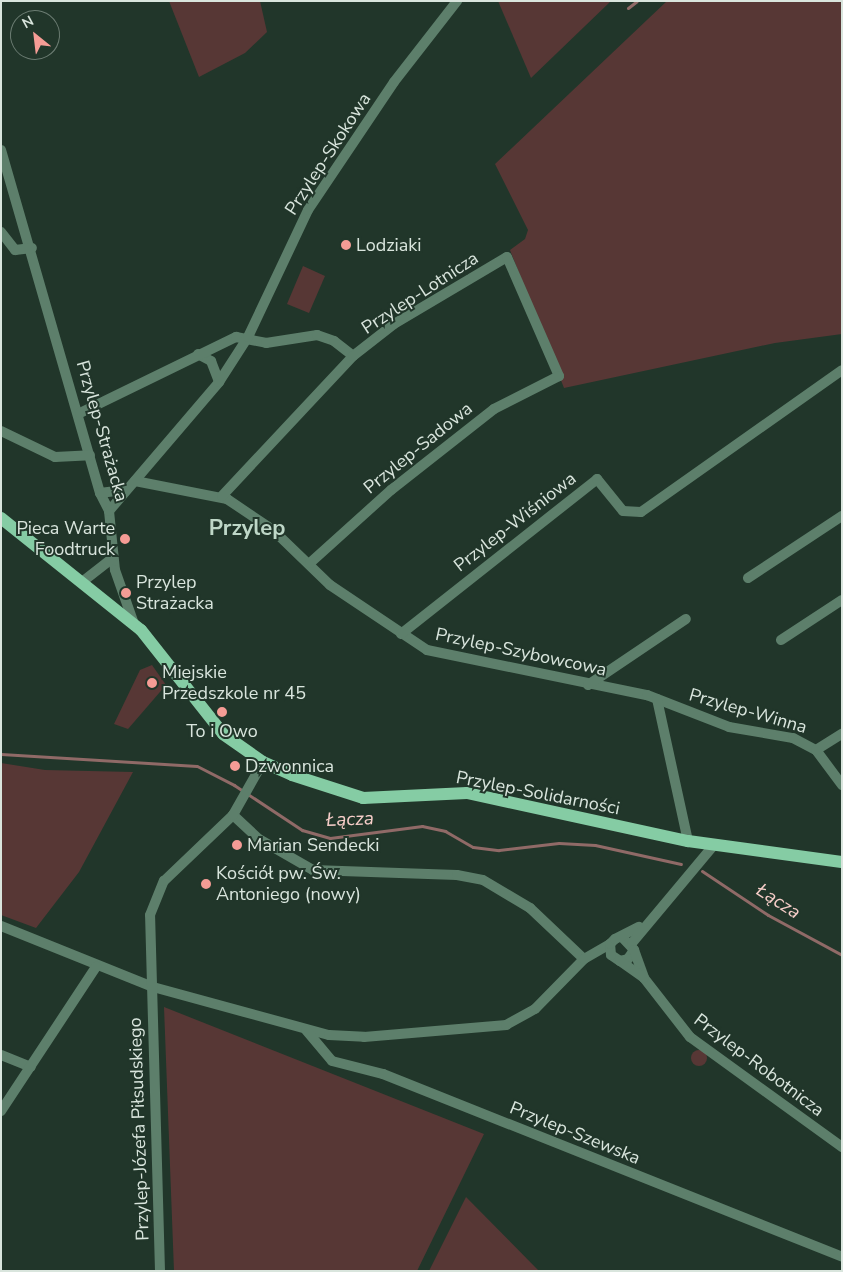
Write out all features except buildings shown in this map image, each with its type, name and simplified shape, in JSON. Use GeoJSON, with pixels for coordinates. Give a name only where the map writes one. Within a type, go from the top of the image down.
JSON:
{"type":"FeatureCollection","features":[{"type":"Feature","properties":{"kind":"main road","name":"Przylep-Solidarności"},"geometry":{"type":"LineString","coordinates":[[1,518],[134,624],[223,734],[263,762],[342,794],[379,799],[467,794],[688,841],[842,862]]}},
{"type":"Feature","properties":{"kind":"street","name":"Przylep-Skokowa"},"geometry":{"type":"LineString","coordinates":[[110,512],[124,490],[135,480],[219,382],[248,337],[308,210],[394,82],[457,1]]}},
{"type":"Feature","properties":{"kind":"street","name":"Przylep-Strażacka"},"geometry":{"type":"LineString","coordinates":[[1,150],[80,413],[100,493],[110,512],[113,558],[134,624]]}},
{"type":"Feature","properties":{"kind":"street"},"geometry":{"type":"LineString","coordinates":[[1,232],[15,250],[32,248]]}},
{"type":"Feature","properties":{"kind":"street","name":"Przylep-Lotnicza"},"geometry":{"type":"LineString","coordinates":[[222,496],[353,356],[394,324],[506,258],[559,376]]}},
{"type":"Feature","properties":{"kind":"street"},"geometry":{"type":"LineString","coordinates":[[80,413],[198,354],[248,337],[266,343],[317,335],[334,341],[353,356]]}},
{"type":"Feature","properties":{"kind":"street"},"geometry":{"type":"LineString","coordinates":[[198,354],[211,361],[219,382]]}},
{"type":"Feature","properties":{"kind":"street","name":"Przylep-Wiśniowa"},"geometry":{"type":"LineString","coordinates":[[401,634],[598,479],[623,511],[641,512],[842,370]]}},
{"type":"Feature","properties":{"kind":"street","name":"Przylep-Sadowa"},"geometry":{"type":"LineString","coordinates":[[310,563],[391,490],[494,409],[559,376]]}},
{"type":"Feature","properties":{"kind":"street"},"geometry":{"type":"LineString","coordinates":[[1,431],[55,457],[90,455]]}},
{"type":"Feature","properties":{"kind":"street","name":"Przylep-Szybowcowa"},"geometry":{"type":"LineString","coordinates":[[135,480],[222,496],[273,530],[310,563],[330,585],[401,634],[437,653],[657,699]]}},
{"type":"Feature","properties":{"kind":"street"},"geometry":{"type":"LineString","coordinates":[[100,493],[124,490]]}},
{"type":"Feature","properties":{"kind":"street"},"geometry":{"type":"LineString","coordinates":[[748,578],[842,516]]}},
{"type":"Feature","properties":{"kind":"street"},"geometry":{"type":"LineString","coordinates":[[82,582],[113,558]]}},
{"type":"Feature","properties":{"kind":"street"},"geometry":{"type":"LineString","coordinates":[[781,640],[842,600]]}},
{"type":"Feature","properties":{"kind":"street"},"geometry":{"type":"LineString","coordinates":[[588,685],[686,619]]}},
{"type":"Feature","properties":{"kind":"street"},"geometry":{"type":"LineString","coordinates":[[657,699],[688,841]]}},
{"type":"Feature","properties":{"kind":"street","name":"Przylep-Winna"},"geometry":{"type":"LineString","coordinates":[[657,699],[729,727],[793,738],[816,750],[842,785]]}},
{"type":"Feature","properties":{"kind":"street"},"geometry":{"type":"LineString","coordinates":[[816,750],[842,734]]}},
{"type":"Feature","properties":{"kind":"street"},"geometry":{"type":"LineString","coordinates":[[154,987],[149,945],[155,895],[181,862],[233,815],[253,784],[263,762]]}},
{"type":"Feature","properties":{"kind":"street"},"geometry":{"type":"LineString","coordinates":[[233,815],[259,839],[313,870],[457,874],[483,880],[530,908],[584,959]]}},
{"type":"Feature","properties":{"kind":"street"},"geometry":{"type":"LineString","coordinates":[[1,926],[96,967],[154,987],[306,1030],[364,1038],[483,1029],[518,1020],[584,959],[595,952],[611,949],[622,937],[642,925],[714,845]]}},
{"type":"Feature","properties":{"kind":"street"},"geometry":{"type":"LineString","coordinates":[[620,961],[628,960],[642,925]]}},
{"type":"Feature","properties":{"kind":"street"},"geometry":{"type":"LineString","coordinates":[[622,937],[633,946]]}},
{"type":"Feature","properties":{"kind":"street","name":"Przylep-Robotnicza"},"geometry":{"type":"LineString","coordinates":[[633,946],[644,978]]}},
{"type":"Feature","properties":{"kind":"street","name":"Przylep-Robotnicza"},"geometry":{"type":"LineString","coordinates":[[611,949],[620,961],[644,978],[690,1037],[842,1147]]}},
{"type":"Feature","properties":{"kind":"street"},"geometry":{"type":"LineString","coordinates":[[1,1112],[96,967]]}},
{"type":"Feature","properties":{"kind":"street","name":"Przylep-Józefa Piłsudskiego"},"geometry":{"type":"LineString","coordinates":[[154,987],[160,1271]]}},
{"type":"Feature","properties":{"kind":"street","name":"Przylep-Szewska"},"geometry":{"type":"LineString","coordinates":[[306,1030],[332,1061],[383,1074],[842,1257]]}},
{"type":"Feature","properties":{"kind":"street"},"geometry":{"type":"LineString","coordinates":[[1,1055],[31,1066]]}},
{"type":"Feature","properties":{"kind":"shaded area"},"geometry":{"type":"Polygon","coordinates":[[[169,1],[260,1],[267,32],[245,53],[199,77],[169,1]]]}},
{"type":"Feature","properties":{"kind":"shaded area"},"geometry":{"type":"Polygon","coordinates":[[[498,1],[611,1],[531,78],[498,1]]]}},
{"type":"Feature","properties":{"kind":"shaded area"},"geometry":{"type":"Polygon","coordinates":[[[667,1],[842,1],[842,334],[775,343],[564,388],[510,250],[525,239],[528,230],[495,164],[667,1]]]}},
{"type":"Feature","properties":{"kind":"shaded area"},"geometry":{"type":"Polygon","coordinates":[[[303,266],[325,276],[309,313],[287,304],[303,266]]]}},
{"type":"Feature","properties":{"kind":"shaded area"},"geometry":{"type":"Polygon","coordinates":[[[152,665],[166,685],[128,729],[114,724],[140,670],[152,665]]]}},
{"type":"Feature","properties":{"kind":"shaded area"},"geometry":{"type":"Polygon","coordinates":[[[1,763],[45,770],[133,772],[79,872],[36,928],[1,915],[1,763]]]}},
{"type":"Feature","properties":{"kind":"shaded area"},"geometry":{"type":"Polygon","coordinates":[[[164,1007],[484,1134],[417,1271],[174,1271],[164,1007]]]}},
{"type":"Feature","properties":{"kind":"shaded area"},"geometry":{"type":"Polygon","coordinates":[[[696,1050],[702,1050],[707,1055],[705,1064],[696,1066],[691,1061],[691,1055],[696,1050]]]}},
{"type":"Feature","properties":{"kind":"shaded area"},"geometry":{"type":"Polygon","coordinates":[[[466,1197],[539,1271],[429,1271],[466,1197]]]}},
{"type":"Feature","properties":{"kind":"waterway"},"geometry":{"type":"LineString","coordinates":[[628,8],[637,1]]}},
{"type":"Feature","properties":{"kind":"waterway","name":"Łącza"},"geometry":{"type":"LineString","coordinates":[[1,754],[197,766],[234,785],[302,830],[330,838],[422,826],[445,831],[473,847],[499,850],[559,843],[595,845],[681,864]]}},
{"type":"Feature","properties":{"kind":"waterway","name":"Łącza"},"geometry":{"type":"LineString","coordinates":[[702,871],[768,915],[842,955]]}},
{"type":"Feature","properties":{"kind":"place","name":"Lodziaki"},"geometry":{"type":"Point","coordinates":[346,245]}},
{"type":"Feature","properties":{"kind":"place","name":"Pieca Warte Foodtruck"},"geometry":{"type":"Point","coordinates":[125,539]}},
{"type":"Feature","properties":{"kind":"place","name":"Przylep Strażacka"},"geometry":{"type":"Point","coordinates":[126,593]}},
{"type":"Feature","properties":{"kind":"place","name":"Miejskie Przedszkole nr 45"},"geometry":{"type":"Point","coordinates":[152,683]}},
{"type":"Feature","properties":{"kind":"place","name":"To i Owo"},"geometry":{"type":"Point","coordinates":[222,712]}},
{"type":"Feature","properties":{"kind":"place","name":"Dzwonnica"},"geometry":{"type":"Point","coordinates":[235,766]}},
{"type":"Feature","properties":{"kind":"place","name":"Marian Sendecki"},"geometry":{"type":"Point","coordinates":[237,845]}},
{"type":"Feature","properties":{"kind":"place","name":"Kościół pw. Św. Antoniego (nowy)"},"geometry":{"type":"Point","coordinates":[206,884]}},
{"type":"Feature","properties":{"kind":"district","name":"Przylep"},"geometry":{"type":"Point","coordinates":[247,529]}}]}
